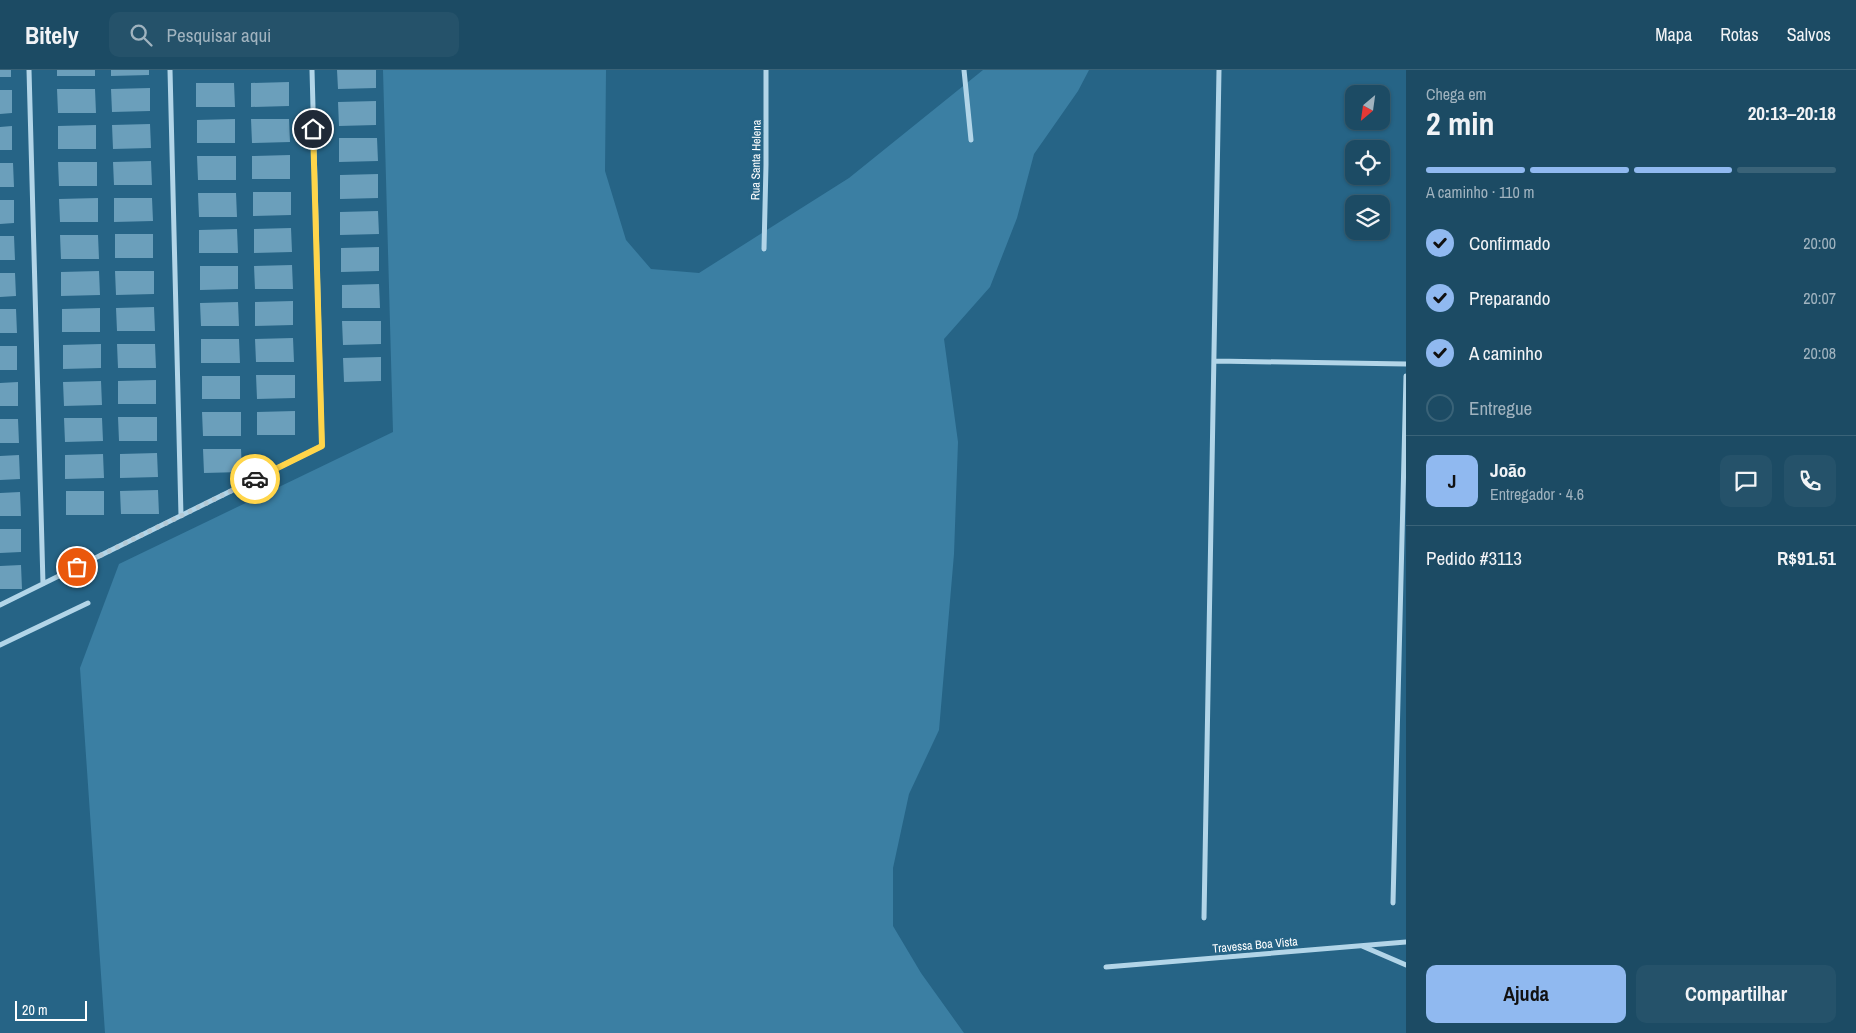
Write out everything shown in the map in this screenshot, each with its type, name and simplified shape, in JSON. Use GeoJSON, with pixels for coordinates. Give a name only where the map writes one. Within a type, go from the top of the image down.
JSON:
{"type":"FeatureCollection","features":[{"type":"Feature","properties":{"kind":"street"},"geometry":{"type":"LineString","coordinates":[[29,70],[43,584]]}},
{"type":"Feature","properties":{"kind":"street"},"geometry":{"type":"LineString","coordinates":[[170,70],[181,516]]}},
{"type":"Feature","properties":{"kind":"street"},"geometry":{"type":"LineString","coordinates":[[0,605],[322,446],[312,70]]}},
{"type":"Feature","properties":{"kind":"street","name":"Rua Santa Helena"},"geometry":{"type":"LineString","coordinates":[[764,249],[766,70]]}},
{"type":"Feature","properties":{"kind":"street"},"geometry":{"type":"LineString","coordinates":[[964,70],[971,140]]}},
{"type":"Feature","properties":{"kind":"street"},"geometry":{"type":"LineString","coordinates":[[1204,918],[1219,70]]}},
{"type":"Feature","properties":{"kind":"street"},"geometry":{"type":"LineString","coordinates":[[1215,361],[1406,364]]}},
{"type":"Feature","properties":{"kind":"street"},"geometry":{"type":"LineString","coordinates":[[1393,903],[1406,376]]}},
{"type":"Feature","properties":{"kind":"street"},"geometry":{"type":"LineString","coordinates":[[0,645],[88,602]]}},
{"type":"Feature","properties":{"kind":"street","name":"Travessa Boa Vista"},"geometry":{"type":"LineString","coordinates":[[1106,967],[1406,942]]}},
{"type":"Feature","properties":{"kind":"street"},"geometry":{"type":"LineString","coordinates":[[1362,946],[1406,965]]}},
{"type":"Feature","properties":{"kind":"shaded area"},"geometry":{"type":"Polygon","coordinates":[[[383,70],[606,70],[605,171],[626,240],[651,269],[699,273],[849,178],[983,70],[1089,70],[1078,91],[1034,154],[1017,218],[990,287],[944,339],[958,442],[954,554],[939,730],[909,794],[893,868],[893,926],[921,973],[964,1033],[105,1033],[80,668],[119,564],[393,432],[383,70]]]}},
{"type":"Feature","properties":{"kind":"building"},"geometry":{"type":"Polygon","coordinates":[[[0,70],[11,70],[11,77],[0,77],[0,70]]]}},
{"type":"Feature","properties":{"kind":"building"},"geometry":{"type":"Polygon","coordinates":[[[57,70],[95,70],[95,76],[57,76],[57,70]]]}},
{"type":"Feature","properties":{"kind":"building"},"geometry":{"type":"Polygon","coordinates":[[[111,70],[149,70],[149,75],[111,76],[111,70]]]}},
{"type":"Feature","properties":{"kind":"building"},"geometry":{"type":"Polygon","coordinates":[[[337,70],[376,70],[376,88],[338,89],[337,70]]]}},
{"type":"Feature","properties":{"kind":"building"},"geometry":{"type":"Polygon","coordinates":[[[289,82],[289,106],[251,107],[251,83],[289,82]]]}},
{"type":"Feature","properties":{"kind":"building"},"geometry":{"type":"Polygon","coordinates":[[[196,83],[234,83],[235,107],[196,107],[196,83]]]}},
{"type":"Feature","properties":{"kind":"building"},"geometry":{"type":"Polygon","coordinates":[[[150,88],[150,111],[112,112],[111,89],[150,88]]]}},
{"type":"Feature","properties":{"kind":"building"},"geometry":{"type":"Polygon","coordinates":[[[57,89],[95,89],[96,113],[58,113],[57,89]]]}},
{"type":"Feature","properties":{"kind":"building"},"geometry":{"type":"Polygon","coordinates":[[[0,90],[12,90],[12,113],[0,114],[0,90]]]}},
{"type":"Feature","properties":{"kind":"building"},"geometry":{"type":"Polygon","coordinates":[[[376,101],[376,125],[339,126],[338,102],[376,101]]]}},
{"type":"Feature","properties":{"kind":"building"},"geometry":{"type":"Polygon","coordinates":[[[235,119],[235,143],[197,143],[197,120],[235,119]]]}},
{"type":"Feature","properties":{"kind":"building"},"geometry":{"type":"Polygon","coordinates":[[[251,119],[289,119],[290,142],[252,143],[251,119]]]}},
{"type":"Feature","properties":{"kind":"building"},"geometry":{"type":"Polygon","coordinates":[[[150,124],[151,148],[113,149],[112,125],[150,124]]]}},
{"type":"Feature","properties":{"kind":"building"},"geometry":{"type":"Polygon","coordinates":[[[96,125],[96,149],[58,149],[58,126],[96,125]]]}},
{"type":"Feature","properties":{"kind":"building"},"geometry":{"type":"Polygon","coordinates":[[[12,126],[12,150],[0,150],[0,127],[12,126]]]}},
{"type":"Feature","properties":{"kind":"building"},"geometry":{"type":"Polygon","coordinates":[[[339,138],[377,138],[378,161],[339,162],[339,138]]]}},
{"type":"Feature","properties":{"kind":"building"},"geometry":{"type":"Polygon","coordinates":[[[290,155],[290,179],[252,179],[252,156],[290,155]]]}},
{"type":"Feature","properties":{"kind":"building"},"geometry":{"type":"Polygon","coordinates":[[[197,156],[236,156],[236,180],[198,180],[197,156]]]}},
{"type":"Feature","properties":{"kind":"building"},"geometry":{"type":"Polygon","coordinates":[[[151,161],[152,185],[114,185],[113,162],[151,161]]]}},
{"type":"Feature","properties":{"kind":"building"},"geometry":{"type":"Polygon","coordinates":[[[58,162],[97,162],[97,186],[59,186],[58,162]]]}},
{"type":"Feature","properties":{"kind":"building"},"geometry":{"type":"Polygon","coordinates":[[[0,163],[13,163],[14,187],[0,187],[0,163]]]}},
{"type":"Feature","properties":{"kind":"building"},"geometry":{"type":"Polygon","coordinates":[[[378,174],[378,198],[340,199],[340,175],[378,174]]]}},
{"type":"Feature","properties":{"kind":"building"},"geometry":{"type":"Polygon","coordinates":[[[253,192],[291,192],[291,215],[253,216],[253,192]]]}},
{"type":"Feature","properties":{"kind":"building"},"geometry":{"type":"Polygon","coordinates":[[[198,193],[236,193],[237,217],[199,217],[198,193]]]}},
{"type":"Feature","properties":{"kind":"building"},"geometry":{"type":"Polygon","coordinates":[[[98,198],[98,222],[60,222],[59,199],[98,198]]]}},
{"type":"Feature","properties":{"kind":"building"},"geometry":{"type":"Polygon","coordinates":[[[114,198],[152,198],[153,221],[114,222],[114,198]]]}},
{"type":"Feature","properties":{"kind":"building"},"geometry":{"type":"Polygon","coordinates":[[[0,200],[14,200],[14,223],[0,224],[0,200]]]}},
{"type":"Feature","properties":{"kind":"building"},"geometry":{"type":"Polygon","coordinates":[[[378,211],[379,234],[340,235],[340,212],[378,211]]]}},
{"type":"Feature","properties":{"kind":"building"},"geometry":{"type":"Polygon","coordinates":[[[291,228],[292,252],[254,253],[254,229],[291,228]]]}},
{"type":"Feature","properties":{"kind":"building"},"geometry":{"type":"Polygon","coordinates":[[[237,229],[238,253],[199,253],[199,230],[237,229]]]}},
{"type":"Feature","properties":{"kind":"building"},"geometry":{"type":"Polygon","coordinates":[[[115,234],[153,234],[153,258],[115,258],[115,234]]]}},
{"type":"Feature","properties":{"kind":"building"},"geometry":{"type":"Polygon","coordinates":[[[60,235],[98,235],[99,259],[61,259],[60,235]]]}},
{"type":"Feature","properties":{"kind":"building"},"geometry":{"type":"Polygon","coordinates":[[[0,236],[14,236],[15,260],[0,260],[0,236]]]}},
{"type":"Feature","properties":{"kind":"building"},"geometry":{"type":"Polygon","coordinates":[[[379,247],[379,271],[341,272],[341,248],[379,247]]]}},
{"type":"Feature","properties":{"kind":"building"},"geometry":{"type":"Polygon","coordinates":[[[292,265],[293,289],[255,289],[254,266],[292,265]]]}},
{"type":"Feature","properties":{"kind":"building"},"geometry":{"type":"Polygon","coordinates":[[[200,266],[238,266],[238,289],[200,290],[200,266]]]}},
{"type":"Feature","properties":{"kind":"building"},"geometry":{"type":"Polygon","coordinates":[[[99,271],[100,295],[61,296],[61,272],[99,271]]]}},
{"type":"Feature","properties":{"kind":"building"},"geometry":{"type":"Polygon","coordinates":[[[115,271],[154,271],[154,294],[116,295],[115,271]]]}},
{"type":"Feature","properties":{"kind":"building"},"geometry":{"type":"Polygon","coordinates":[[[0,273],[15,273],[16,296],[0,297],[0,273]]]}},
{"type":"Feature","properties":{"kind":"building"},"geometry":{"type":"Polygon","coordinates":[[[379,284],[380,308],[342,308],[342,285],[379,284]]]}},
{"type":"Feature","properties":{"kind":"building"},"geometry":{"type":"Polygon","coordinates":[[[293,301],[293,325],[255,326],[255,302],[293,301]]]}},
{"type":"Feature","properties":{"kind":"building"},"geometry":{"type":"Polygon","coordinates":[[[238,302],[239,326],[201,326],[200,303],[238,302]]]}},
{"type":"Feature","properties":{"kind":"building"},"geometry":{"type":"Polygon","coordinates":[[[154,307],[155,331],[117,331],[116,308],[154,307]]]}},
{"type":"Feature","properties":{"kind":"building"},"geometry":{"type":"Polygon","coordinates":[[[100,308],[100,332],[62,332],[62,309],[100,308]]]}},
{"type":"Feature","properties":{"kind":"building"},"geometry":{"type":"Polygon","coordinates":[[[0,309],[16,309],[17,333],[0,333],[0,309]]]}},
{"type":"Feature","properties":{"kind":"building"},"geometry":{"type":"Polygon","coordinates":[[[342,321],[381,321],[381,344],[343,345],[342,321]]]}},
{"type":"Feature","properties":{"kind":"building"},"geometry":{"type":"Polygon","coordinates":[[[293,338],[294,362],[256,362],[255,339],[293,338]]]}},
{"type":"Feature","properties":{"kind":"building"},"geometry":{"type":"Polygon","coordinates":[[[201,339],[239,339],[240,363],[201,363],[201,339]]]}},
{"type":"Feature","properties":{"kind":"building"},"geometry":{"type":"Polygon","coordinates":[[[101,344],[101,368],[63,369],[63,345],[101,344]]]}},
{"type":"Feature","properties":{"kind":"building"},"geometry":{"type":"Polygon","coordinates":[[[117,344],[155,344],[156,368],[118,368],[117,344]]]}},
{"type":"Feature","properties":{"kind":"building"},"geometry":{"type":"Polygon","coordinates":[[[0,346],[17,346],[17,370],[0,370],[0,346]]]}},
{"type":"Feature","properties":{"kind":"building"},"geometry":{"type":"Polygon","coordinates":[[[381,357],[381,381],[344,382],[343,358],[381,357]]]}},
{"type":"Feature","properties":{"kind":"building"},"geometry":{"type":"Polygon","coordinates":[[[256,375],[295,375],[295,398],[257,399],[256,375]]]}},
{"type":"Feature","properties":{"kind":"building"},"geometry":{"type":"Polygon","coordinates":[[[202,376],[240,376],[240,399],[202,399],[202,376]]]}},
{"type":"Feature","properties":{"kind":"building"},"geometry":{"type":"Polygon","coordinates":[[[156,380],[156,404],[118,404],[118,381],[156,380]]]}},
{"type":"Feature","properties":{"kind":"building"},"geometry":{"type":"Polygon","coordinates":[[[101,381],[102,405],[64,406],[63,382],[101,381]]]}},
{"type":"Feature","properties":{"kind":"building"},"geometry":{"type":"Polygon","coordinates":[[[18,382],[18,406],[0,406],[0,383],[18,382]]]}},
{"type":"Feature","properties":{"kind":"building"},"geometry":{"type":"Polygon","coordinates":[[[295,411],[295,435],[257,435],[257,412],[295,411]]]}},
{"type":"Feature","properties":{"kind":"building"},"geometry":{"type":"Polygon","coordinates":[[[202,412],[241,412],[241,436],[203,436],[202,412]]]}},
{"type":"Feature","properties":{"kind":"building"},"geometry":{"type":"Polygon","coordinates":[[[118,417],[157,417],[157,441],[119,441],[118,417]]]}},
{"type":"Feature","properties":{"kind":"building"},"geometry":{"type":"Polygon","coordinates":[[[64,418],[102,418],[103,441],[65,442],[64,418]]]}},
{"type":"Feature","properties":{"kind":"building"},"geometry":{"type":"Polygon","coordinates":[[[0,419],[18,419],[19,443],[0,443],[0,419]]]}},
{"type":"Feature","properties":{"kind":"building"},"geometry":{"type":"Polygon","coordinates":[[[203,449],[241,449],[242,472],[204,473],[203,449]]]}},
{"type":"Feature","properties":{"kind":"building"},"geometry":{"type":"Polygon","coordinates":[[[157,453],[158,477],[120,478],[120,454],[157,453]]]}},
{"type":"Feature","properties":{"kind":"building"},"geometry":{"type":"Polygon","coordinates":[[[103,454],[104,478],[65,479],[65,455],[103,454]]]}},
{"type":"Feature","properties":{"kind":"building"},"geometry":{"type":"Polygon","coordinates":[[[19,455],[20,479],[0,480],[0,456],[19,455]]]}},
{"type":"Feature","properties":{"kind":"building"},"geometry":{"type":"Polygon","coordinates":[[[158,490],[159,514],[121,514],[120,491],[158,490]]]}},
{"type":"Feature","properties":{"kind":"building"},"geometry":{"type":"Polygon","coordinates":[[[66,491],[104,491],[104,515],[66,515],[66,491]]]}},
{"type":"Feature","properties":{"kind":"building"},"geometry":{"type":"Polygon","coordinates":[[[20,492],[21,516],[0,516],[0,493],[20,492]]]}},
{"type":"Feature","properties":{"kind":"building"},"geometry":{"type":"Polygon","coordinates":[[[0,529],[21,529],[21,552],[0,553],[0,529]]]}},
{"type":"Feature","properties":{"kind":"building"},"geometry":{"type":"Polygon","coordinates":[[[21,565],[22,589],[0,589],[0,566],[21,565]]]}},
{"type":"Feature","properties":{"kind":"way so far"},"geometry":{"type":"LineString","coordinates":[[77,567],[255,479]]}},
{"type":"Feature","properties":{"kind":"route"},"geometry":{"type":"LineString","coordinates":[[255,479],[322,446],[313,129]]}}]}
